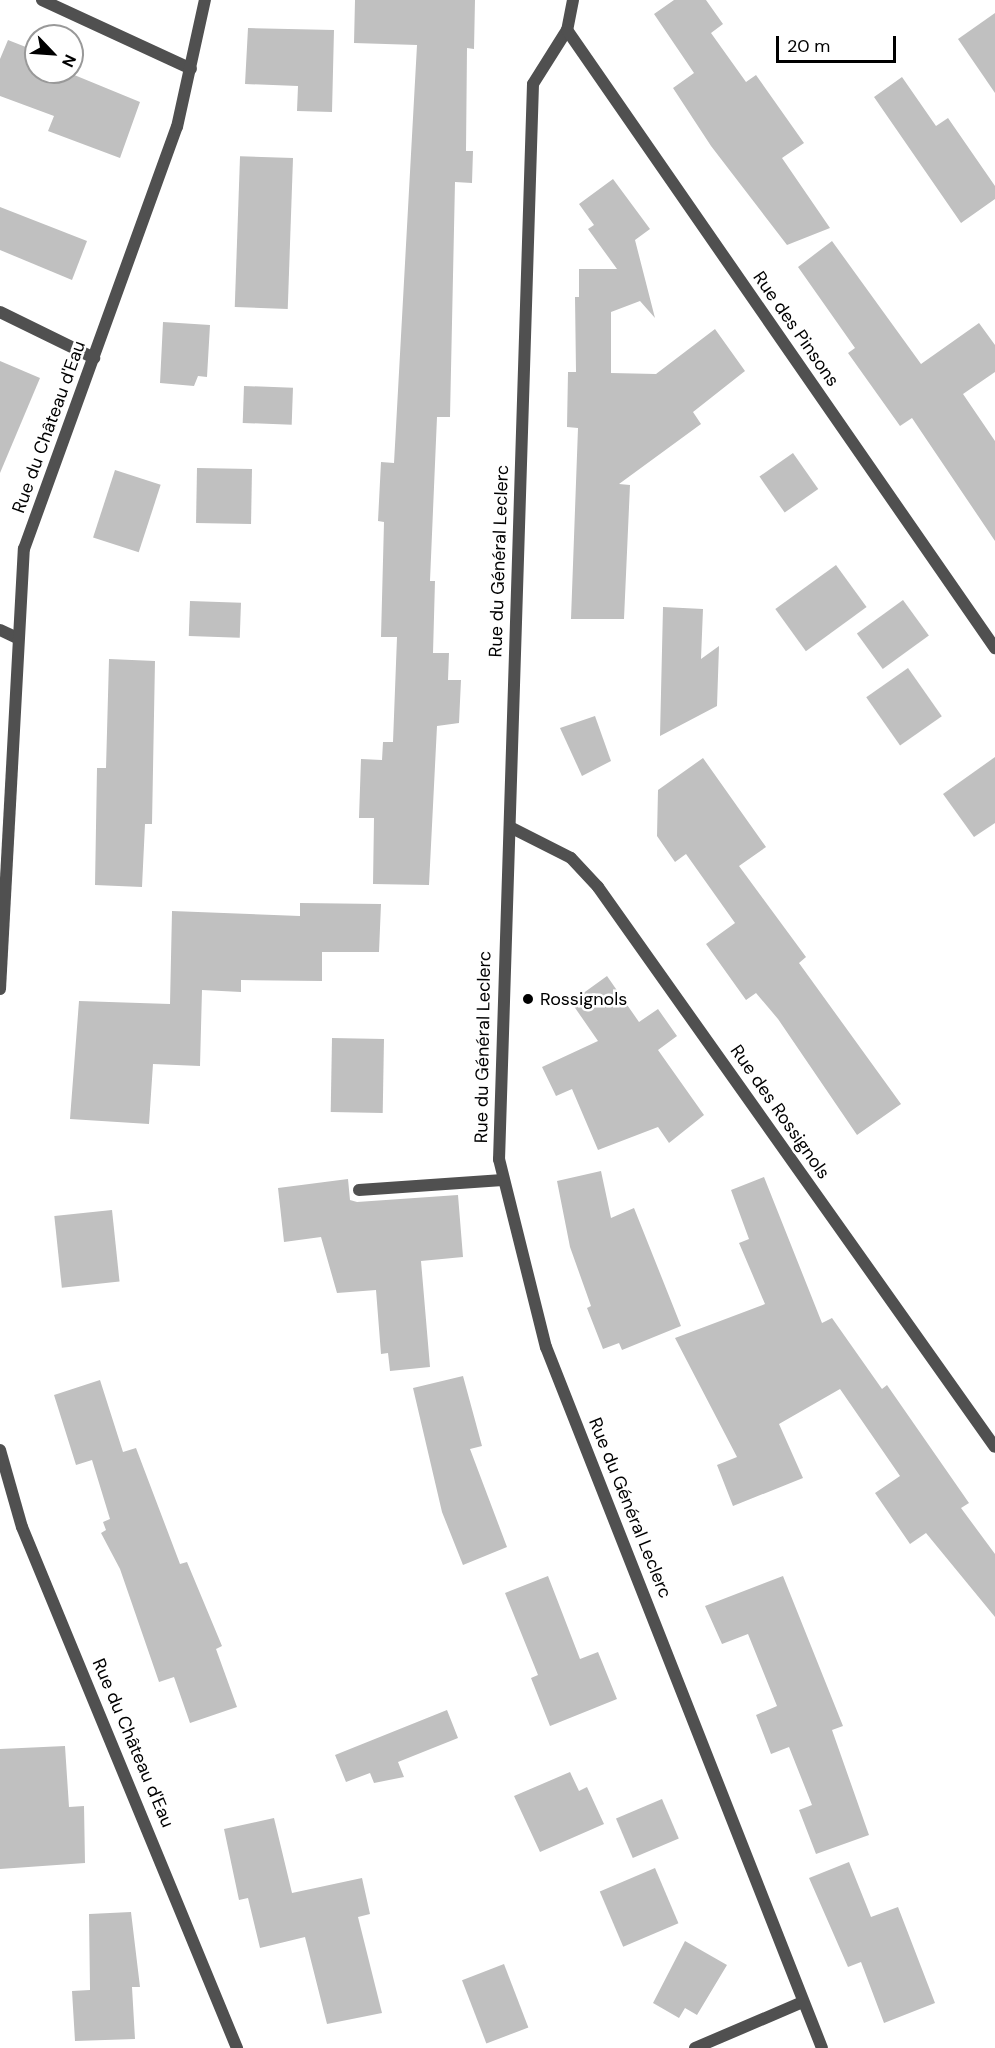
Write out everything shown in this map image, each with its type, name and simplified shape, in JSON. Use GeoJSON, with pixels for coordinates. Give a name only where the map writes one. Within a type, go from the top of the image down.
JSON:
{"type":"FeatureCollection","features":[{"type":"Feature","properties":{"kind":"street"},"geometry":{"type":"LineString","coordinates":[[42,0],[191,69]]}},
{"type":"Feature","properties":{"kind":"street","name":"Rue du Château d'Eau"},"geometry":{"type":"LineString","coordinates":[[0,989],[17,638],[24,549],[177,128],[205,0]]}},
{"type":"Feature","properties":{"kind":"street","name":"Rue du Général Leclerc"},"geometry":{"type":"LineString","coordinates":[[573,0],[567,30],[533,84],[510,827],[501,1023],[503,1180],[546,1347],[822,2048]]}},
{"type":"Feature","properties":{"kind":"street","name":"Rue des Pinsons"},"geometry":{"type":"LineString","coordinates":[[567,30],[995,648]]}},
{"type":"Feature","properties":{"kind":"street"},"geometry":{"type":"LineString","coordinates":[[0,312],[94,358]]}},
{"type":"Feature","properties":{"kind":"street"},"geometry":{"type":"LineString","coordinates":[[0,630],[17,638]]}},
{"type":"Feature","properties":{"kind":"street","name":"Rue des Rossignols"},"geometry":{"type":"LineString","coordinates":[[510,827],[571,858],[598,887],[995,1447]]}},
{"type":"Feature","properties":{"kind":"street"},"geometry":{"type":"LineString","coordinates":[[359,1190],[503,1180]]}},
{"type":"Feature","properties":{"kind":"street","name":"Rue du Château d'Eau"},"geometry":{"type":"LineString","coordinates":[[0,1450],[22,1527],[237,2048]]}},
{"type":"Feature","properties":{"kind":"street"},"geometry":{"type":"LineString","coordinates":[[695,2048],[803,2002]]}},
{"type":"Feature","properties":{"kind":"building"},"geometry":{"type":"Polygon","coordinates":[[[355,0],[475,0],[474,49],[467,48],[466,151],[473,151],[472,183],[455,182],[450,417],[437,417],[430,581],[435,581],[433,653],[449,653],[448,680],[461,680],[459,723],[437,726],[429,885],[373,884],[374,818],[359,818],[361,759],[382,760],[383,742],[393,742],[397,637],[381,637],[384,522],[378,521],[381,462],[394,463],[417,45],[354,43],[355,0]]]}},
{"type":"Feature","properties":{"kind":"building"},"geometry":{"type":"Polygon","coordinates":[[[674,0],[706,0],[723,24],[711,33],[746,82],[756,75],[804,143],[782,158],[830,228],[787,245],[711,146],[673,88],[694,73],[654,14],[674,0]]]}},
{"type":"Feature","properties":{"kind":"building"},"geometry":{"type":"Polygon","coordinates":[[[995,13],[995,93],[958,39],[995,13]]]}},
{"type":"Feature","properties":{"kind":"building"},"geometry":{"type":"Polygon","coordinates":[[[248,28],[334,30],[332,112],[297,111],[298,86],[245,84],[248,28]]]}},
{"type":"Feature","properties":{"kind":"building"},"geometry":{"type":"Polygon","coordinates":[[[8,40],[24,46],[24,84],[84,84],[84,79],[140,102],[120,158],[48,131],[54,116],[0,96],[0,59],[8,40]]]}},
{"type":"Feature","properties":{"kind":"building"},"geometry":{"type":"Polygon","coordinates":[[[902,77],[936,126],[948,118],[995,186],[995,199],[961,223],[874,97],[902,77]]]}},
{"type":"Feature","properties":{"kind":"building"},"geometry":{"type":"Polygon","coordinates":[[[240,156],[293,158],[288,309],[235,307],[240,156]]]}},
{"type":"Feature","properties":{"kind":"building"},"geometry":{"type":"Polygon","coordinates":[[[613,179],[650,229],[635,240],[655,318],[640,301],[611,312],[611,373],[656,374],[715,329],[745,371],[693,412],[701,424],[619,484],[630,485],[624,619],[571,619],[578,428],[567,427],[568,372],[576,372],[575,297],[579,297],[579,269],[617,269],[588,229],[594,225],[579,204],[613,179]]]}},
{"type":"Feature","properties":{"kind":"building"},"geometry":{"type":"Polygon","coordinates":[[[0,207],[87,241],[72,280],[0,250],[0,207]]]}},
{"type":"Feature","properties":{"kind":"building"},"geometry":{"type":"Polygon","coordinates":[[[832,241],[921,364],[979,323],[995,345],[995,372],[963,394],[995,441],[995,541],[912,418],[900,426],[848,353],[855,348],[798,267],[832,241]]]}},
{"type":"Feature","properties":{"kind":"building"},"geometry":{"type":"Polygon","coordinates":[[[163,322],[210,325],[207,377],[198,376],[194,386],[160,383],[163,322]]]}},
{"type":"Feature","properties":{"kind":"building"},"geometry":{"type":"Polygon","coordinates":[[[0,361],[40,378],[0,473],[0,361]]]}},
{"type":"Feature","properties":{"kind":"building"},"geometry":{"type":"Polygon","coordinates":[[[244,386],[293,388],[292,425],[243,423],[244,386]]]}},
{"type":"Feature","properties":{"kind":"building"},"geometry":{"type":"Polygon","coordinates":[[[793,453],[818,489],[785,513],[759,477],[793,453]]]}},
{"type":"Feature","properties":{"kind":"building"},"geometry":{"type":"Polygon","coordinates":[[[197,468],[252,469],[251,524],[196,523],[197,468]]]}},
{"type":"Feature","properties":{"kind":"building"},"geometry":{"type":"Polygon","coordinates":[[[115,470],[161,485],[139,552],[93,538],[115,470]]]}},
{"type":"Feature","properties":{"kind":"building"},"geometry":{"type":"Polygon","coordinates":[[[836,565],[867,607],[806,651],[775,609],[836,565]]]}},
{"type":"Feature","properties":{"kind":"building"},"geometry":{"type":"Polygon","coordinates":[[[903,600],[929,636],[883,669],[857,634],[903,600]]]}},
{"type":"Feature","properties":{"kind":"building"},"geometry":{"type":"Polygon","coordinates":[[[190,601],[241,603],[240,638],[189,636],[190,601]]]}},
{"type":"Feature","properties":{"kind":"building"},"geometry":{"type":"Polygon","coordinates":[[[663,607],[703,609],[701,659],[719,646],[717,706],[660,736],[663,607]]]}},
{"type":"Feature","properties":{"kind":"building"},"geometry":{"type":"Polygon","coordinates":[[[109,659],[155,661],[152,824],[145,824],[142,887],[95,885],[97,768],[106,768],[109,659]]]}},
{"type":"Feature","properties":{"kind":"building"},"geometry":{"type":"Polygon","coordinates":[[[908,668],[942,716],[900,746],[866,697],[908,668]]]}},
{"type":"Feature","properties":{"kind":"building"},"geometry":{"type":"Polygon","coordinates":[[[595,716],[611,761],[582,776],[560,728],[595,716]]]}},
{"type":"Feature","properties":{"kind":"building"},"geometry":{"type":"Polygon","coordinates":[[[995,757],[995,823],[974,837],[943,794],[995,757]]]}},
{"type":"Feature","properties":{"kind":"building"},"geometry":{"type":"Polygon","coordinates":[[[703,758],[766,847],[739,866],[806,957],[799,963],[901,1104],[857,1135],[778,1019],[756,993],[746,1000],[706,944],[735,923],[686,854],[675,862],[657,836],[658,790],[703,758]]]}},
{"type":"Feature","properties":{"kind":"building"},"geometry":{"type":"Polygon","coordinates":[[[300,903],[381,904],[379,952],[322,952],[322,981],[241,980],[241,992],[202,990],[200,1066],[153,1064],[149,1124],[70,1119],[79,1001],[170,1004],[172,911],[300,916],[300,903]]]}},
{"type":"Feature","properties":{"kind":"building"},"geometry":{"type":"Polygon","coordinates":[[[607,976],[639,1022],[658,1009],[677,1036],[658,1050],[704,1115],[669,1143],[658,1127],[598,1150],[572,1089],[556,1096],[542,1067],[598,1041],[571,1002],[607,976]]]}},
{"type":"Feature","properties":{"kind":"building"},"geometry":{"type":"Polygon","coordinates":[[[332,1038],[384,1039],[383,1113],[331,1112],[332,1038]]]}},
{"type":"Feature","properties":{"kind":"building"},"geometry":{"type":"Polygon","coordinates":[[[601,1171],[611,1218],[634,1208],[681,1326],[622,1350],[619,1343],[603,1349],[587,1308],[591,1306],[570,1247],[557,1181],[601,1171]]]}},
{"type":"Feature","properties":{"kind":"building"},"geometry":{"type":"Polygon","coordinates":[[[764,1177],[822,1323],[832,1318],[882,1389],[887,1385],[969,1503],[961,1508],[995,1554],[995,1617],[926,1533],[910,1544],[875,1493],[900,1476],[840,1389],[779,1424],[803,1478],[733,1506],[717,1465],[737,1457],[675,1338],[765,1304],[739,1243],[749,1239],[731,1190],[764,1177]]]}},
{"type":"Feature","properties":{"kind":"building"},"geometry":{"type":"Polygon","coordinates":[[[348,1179],[350,1200],[357,1202],[458,1195],[463,1257],[421,1261],[430,1367],[390,1371],[388,1353],[381,1354],[376,1290],[337,1293],[321,1237],[284,1242],[278,1188],[348,1179]]]}},
{"type":"Feature","properties":{"kind":"building"},"geometry":{"type":"Polygon","coordinates":[[[112,1210],[120,1282],[62,1288],[54,1216],[112,1210]]]}},
{"type":"Feature","properties":{"kind":"building"},"geometry":{"type":"Polygon","coordinates":[[[463,1376],[482,1446],[470,1449],[507,1547],[463,1565],[442,1512],[413,1388],[463,1376]]]}},
{"type":"Feature","properties":{"kind":"building"},"geometry":{"type":"Polygon","coordinates":[[[100,1380],[123,1452],[136,1448],[180,1564],[187,1562],[222,1646],[216,1649],[237,1707],[190,1723],[174,1677],[159,1682],[120,1569],[101,1533],[106,1530],[103,1522],[110,1519],[92,1460],[76,1465],[54,1395],[100,1380]]]}},
{"type":"Feature","properties":{"kind":"building"},"geometry":{"type":"Polygon","coordinates":[[[548,1576],[580,1659],[598,1652],[617,1699],[550,1726],[531,1678],[538,1675],[505,1593],[548,1576]]]}},
{"type":"Feature","properties":{"kind":"building"},"geometry":{"type":"Polygon","coordinates":[[[783,1576],[843,1726],[832,1730],[869,1835],[816,1854],[799,1810],[812,1805],[789,1747],[771,1754],[756,1715],[777,1706],[748,1634],[722,1644],[705,1606],[783,1576]]]}},
{"type":"Feature","properties":{"kind":"building"},"geometry":{"type":"Polygon","coordinates":[[[447,1710],[458,1738],[398,1762],[404,1777],[374,1783],[370,1773],[346,1782],[335,1755],[447,1710]]]}},
{"type":"Feature","properties":{"kind":"building"},"geometry":{"type":"Polygon","coordinates":[[[65,1746],[69,1807],[84,1806],[85,1863],[0,1869],[0,1749],[65,1746]]]}},
{"type":"Feature","properties":{"kind":"building"},"geometry":{"type":"Polygon","coordinates":[[[570,1772],[579,1791],[587,1787],[604,1824],[540,1852],[514,1796],[570,1772]]]}},
{"type":"Feature","properties":{"kind":"building"},"geometry":{"type":"Polygon","coordinates":[[[662,1799],[679,1839],[633,1858],[616,1819],[662,1799]]]}},
{"type":"Feature","properties":{"kind":"building"},"geometry":{"type":"Polygon","coordinates":[[[274,1818],[292,1893],[362,1878],[370,1914],[358,1917],[382,2013],[327,2024],[305,1937],[260,1948],[248,1898],[239,1900],[224,1829],[274,1818]]]}},
{"type":"Feature","properties":{"kind":"building"},"geometry":{"type":"Polygon","coordinates":[[[849,1862],[871,1917],[898,1907],[935,2003],[884,2023],[861,1962],[848,1967],[809,1878],[849,1862]]]}},
{"type":"Feature","properties":{"kind":"building"},"geometry":{"type":"Polygon","coordinates":[[[655,1868],[678,1923],[623,1947],[600,1891],[655,1868]]]}},
{"type":"Feature","properties":{"kind":"building"},"geometry":{"type":"Polygon","coordinates":[[[131,1912],[140,1987],[132,1987],[135,2039],[75,2041],[72,1991],[90,1990],[89,1914],[131,1912]]]}},
{"type":"Feature","properties":{"kind":"building"},"geometry":{"type":"Polygon","coordinates":[[[685,1941],[727,1965],[697,2015],[685,2008],[679,2018],[653,2003],[685,1941]]]}},
{"type":"Feature","properties":{"kind":"building"},"geometry":{"type":"Polygon","coordinates":[[[504,1964],[528,2027],[486,2044],[462,1980],[504,1964]]]}},
{"type":"Feature","properties":{"kind":"place","name":"Rossignols"},"geometry":{"type":"Point","coordinates":[528,999]}}]}
